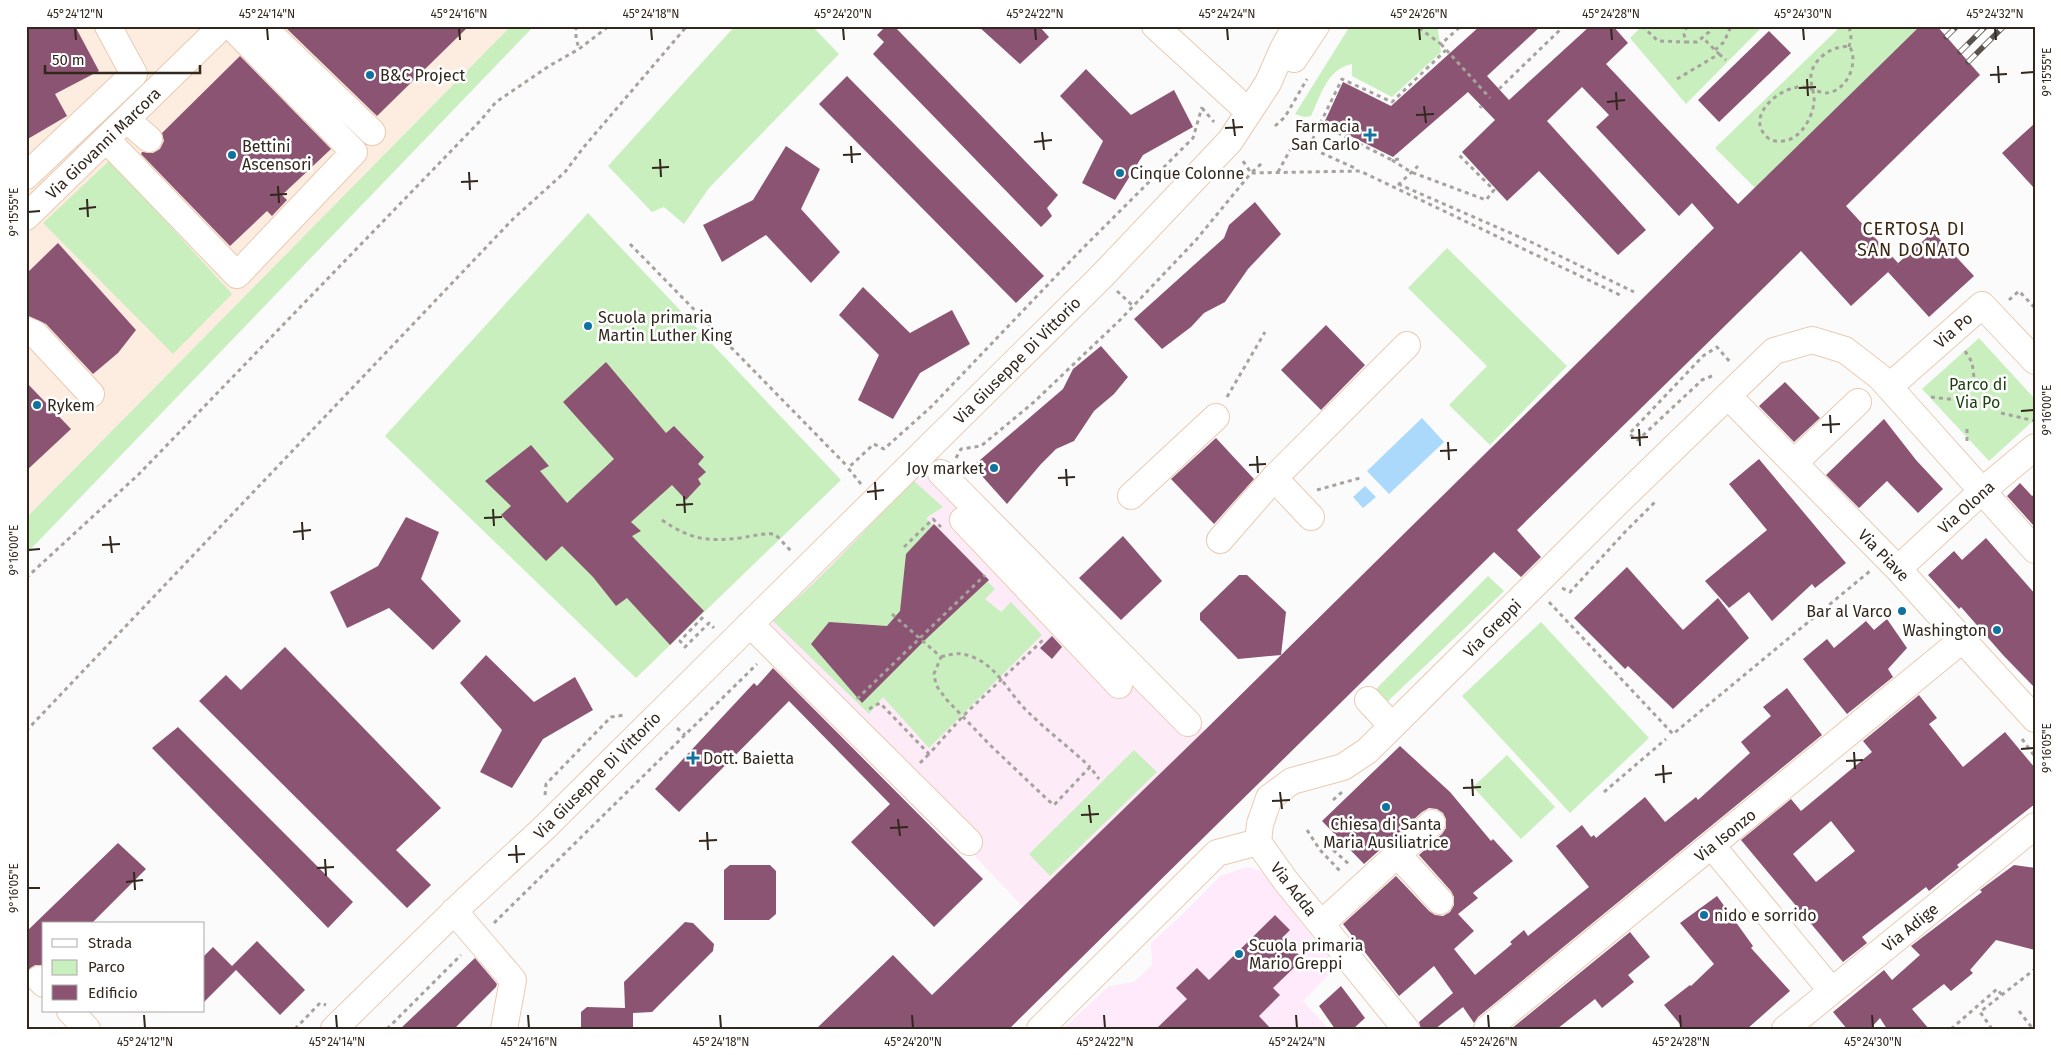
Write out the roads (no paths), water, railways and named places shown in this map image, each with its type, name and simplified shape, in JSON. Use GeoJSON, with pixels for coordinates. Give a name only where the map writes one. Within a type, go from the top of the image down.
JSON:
{"type":"FeatureCollection","features":[{"type":"Feature","properties":{"kind":"street"},"geometry":{"type":"LineString","coordinates":[[26,176],[134,74],[108,26]]}},
{"type":"Feature","properties":{"kind":"street","name":"Via Giovanni Marcora"},"geometry":{"type":"LineString","coordinates":[[26,217],[222,26]]}},
{"type":"Feature","properties":{"kind":"street"},"geometry":{"type":"LineString","coordinates":[[106,140],[237,275],[354,152],[232,26]]}},
{"type":"Feature","properties":{"kind":"street"},"geometry":{"type":"LineString","coordinates":[[265,26],[267,31],[372,132]]}},
{"type":"Feature","properties":{"kind":"street"},"geometry":{"type":"LineString","coordinates":[[1155,26],[1249,112]]}},
{"type":"Feature","properties":{"kind":"street","name":"Via Giuseppe Di Vittorio"},"geometry":{"type":"LineString","coordinates":[[334,1029],[454,911],[542,830],[1108,270],[1230,141],[1268,83],[1283,49],[1296,26]]}},
{"type":"Feature","properties":{"kind":"street","name":"Via Giuseppe Di Vittorio"},"geometry":{"type":"LineString","coordinates":[[1268,83],[1295,57],[1316,26]]}},
{"type":"Feature","properties":{"kind":"street"},"geometry":{"type":"LineString","coordinates":[[127,120],[149,139]]}},
{"type":"Feature","properties":{"kind":"street","name":"Via Po"},"geometry":{"type":"LineString","coordinates":[[1888,387],[1982,305],[2035,362]]}},
{"type":"Feature","properties":{"kind":"street"},"geometry":{"type":"LineString","coordinates":[[26,330],[35,334],[91,394]]}},
{"type":"Feature","properties":{"kind":"street"},"geometry":{"type":"LineString","coordinates":[[1735,381],[1774,351],[1812,340],[1845,350],[1880,376],[2035,550]]}},
{"type":"Feature","properties":{"kind":"street"},"geometry":{"type":"LineString","coordinates":[[1220,540],[1274,478],[1407,345]]}},
{"type":"Feature","properties":{"kind":"street","name":"Via Piave"},"geometry":{"type":"LineString","coordinates":[[1735,381],[1794,463],[1898,568],[2035,719]]}},
{"type":"Feature","properties":{"kind":"street","name":"Via Greppi"},"geometry":{"type":"LineString","coordinates":[[1258,842],[1260,824],[1269,798],[1292,781],[1343,767],[1366,751],[1619,501],[1735,381]]}},
{"type":"Feature","properties":{"kind":"street"},"geometry":{"type":"LineString","coordinates":[[1794,463],[1858,402]]}},
{"type":"Feature","properties":{"kind":"street"},"geometry":{"type":"LineString","coordinates":[[1131,496],[1216,417]]}},
{"type":"Feature","properties":{"kind":"street","name":"Via Olona"},"geometry":{"type":"LineString","coordinates":[[1898,568],[1982,491],[2035,447]]}},
{"type":"Feature","properties":{"kind":"street"},"geometry":{"type":"LineString","coordinates":[[911,465],[1119,685]]}},
{"type":"Feature","properties":{"kind":"street"},"geometry":{"type":"LineString","coordinates":[[941,473],[1188,723]]}},
{"type":"Feature","properties":{"kind":"street"},"geometry":{"type":"LineString","coordinates":[[1274,478],[1311,517]]}},
{"type":"Feature","properties":{"kind":"street"},"geometry":{"type":"LineString","coordinates":[[750,624],[968,842]]}},
{"type":"Feature","properties":{"kind":"street","name":"Via Isonzo"},"geometry":{"type":"LineString","coordinates":[[1488,1029],[1962,640]]}},
{"type":"Feature","properties":{"kind":"street"},"geometry":{"type":"LineString","coordinates":[[1368,700],[1392,726]]}},
{"type":"Feature","properties":{"kind":"street"},"geometry":{"type":"LineString","coordinates":[[1321,924],[1432,823]]}},
{"type":"Feature","properties":{"kind":"street","name":"Via Adige"},"geometry":{"type":"LineString","coordinates":[[1785,1029],[2035,826]]}},
{"type":"Feature","properties":{"kind":"street"},"geometry":{"type":"LineString","coordinates":[[1040,1029],[1217,853],[1258,842]]}},
{"type":"Feature","properties":{"kind":"street","name":"Via Adda"},"geometry":{"type":"LineString","coordinates":[[1258,842],[1285,880],[1406,1029]]}},
{"type":"Feature","properties":{"kind":"street"},"geometry":{"type":"LineString","coordinates":[[1712,846],[1831,990]]}},
{"type":"Feature","properties":{"kind":"street"},"geometry":{"type":"LineString","coordinates":[[1398,855],[1440,902]]}},
{"type":"Feature","properties":{"kind":"street"},"geometry":{"type":"LineString","coordinates":[[454,911],[513,980],[504,1029]]}},
{"type":"Feature","properties":{"kind":"street"},"geometry":{"type":"LineString","coordinates":[[71,1012],[87,1029]]}},
{"type":"Feature","properties":{"kind":"water"},"geometry":{"type":"Polygon","coordinates":[[[1422,418],[1444,442],[1389,494],[1367,471],[1422,418]]]}},
{"type":"Feature","properties":{"kind":"water"},"geometry":{"type":"Polygon","coordinates":[[[1365,486],[1376,497],[1363,508],[1353,497],[1365,486]]]}},
{"type":"Feature","properties":{"kind":"railway"},"geometry":{"type":"LineString","coordinates":[[1946,37],[1957,26]]}},
{"type":"Feature","properties":{"kind":"railway"},"geometry":{"type":"LineString","coordinates":[[1960,52],[1986,26]]}},
{"type":"Feature","properties":{"kind":"railway"},"geometry":{"type":"LineString","coordinates":[[1968,62],[2004,26]]}},
{"type":"Feature","properties":{"kind":"place","name":"B&C Project"},"geometry":{"type":"Point","coordinates":[370,75]}},
{"type":"Feature","properties":{"kind":"place","name":"Farmacia San Carlo"},"geometry":{"type":"Point","coordinates":[1370,135]}},
{"type":"Feature","properties":{"kind":"place","name":"Bettini Ascensori"},"geometry":{"type":"Point","coordinates":[232,155]}},
{"type":"Feature","properties":{"kind":"place","name":"Cinque Colonne"},"geometry":{"type":"Point","coordinates":[1120,173]}},
{"type":"Feature","properties":{"kind":"place","name":"Scuola primaria Martin Luther King"},"geometry":{"type":"Point","coordinates":[588,326]}},
{"type":"Feature","properties":{"kind":"place","name":"Rykem"},"geometry":{"type":"Point","coordinates":[37,405]}},
{"type":"Feature","properties":{"kind":"place","name":"Joy market"},"geometry":{"type":"Point","coordinates":[994,468]}},
{"type":"Feature","properties":{"kind":"place","name":"Bar al Varco"},"geometry":{"type":"Point","coordinates":[1902,611]}},
{"type":"Feature","properties":{"kind":"place","name":"Washington"},"geometry":{"type":"Point","coordinates":[1997,630]}},
{"type":"Feature","properties":{"kind":"place","name":"Dott. Baietta"},"geometry":{"type":"Point","coordinates":[693,758]}},
{"type":"Feature","properties":{"kind":"place","name":"Chiesa di Santa Maria Ausiliatrice"},"geometry":{"type":"Point","coordinates":[1386,807]}},
{"type":"Feature","properties":{"kind":"place","name":"nido e sorrido"},"geometry":{"type":"Point","coordinates":[1704,915]}},
{"type":"Feature","properties":{"kind":"place","name":"Scuola primaria Mario Greppi"},"geometry":{"type":"Point","coordinates":[1239,954]}},
{"type":"Feature","properties":{"kind":"district","name":"CERTOSA DI SAN DONATO"},"geometry":{"type":"Point","coordinates":[1914,239]}},
{"type":"Feature","properties":{"kind":"park label","name":"Parco di Via Po"},"geometry":{"type":"Point","coordinates":[1978,393]}}]}
